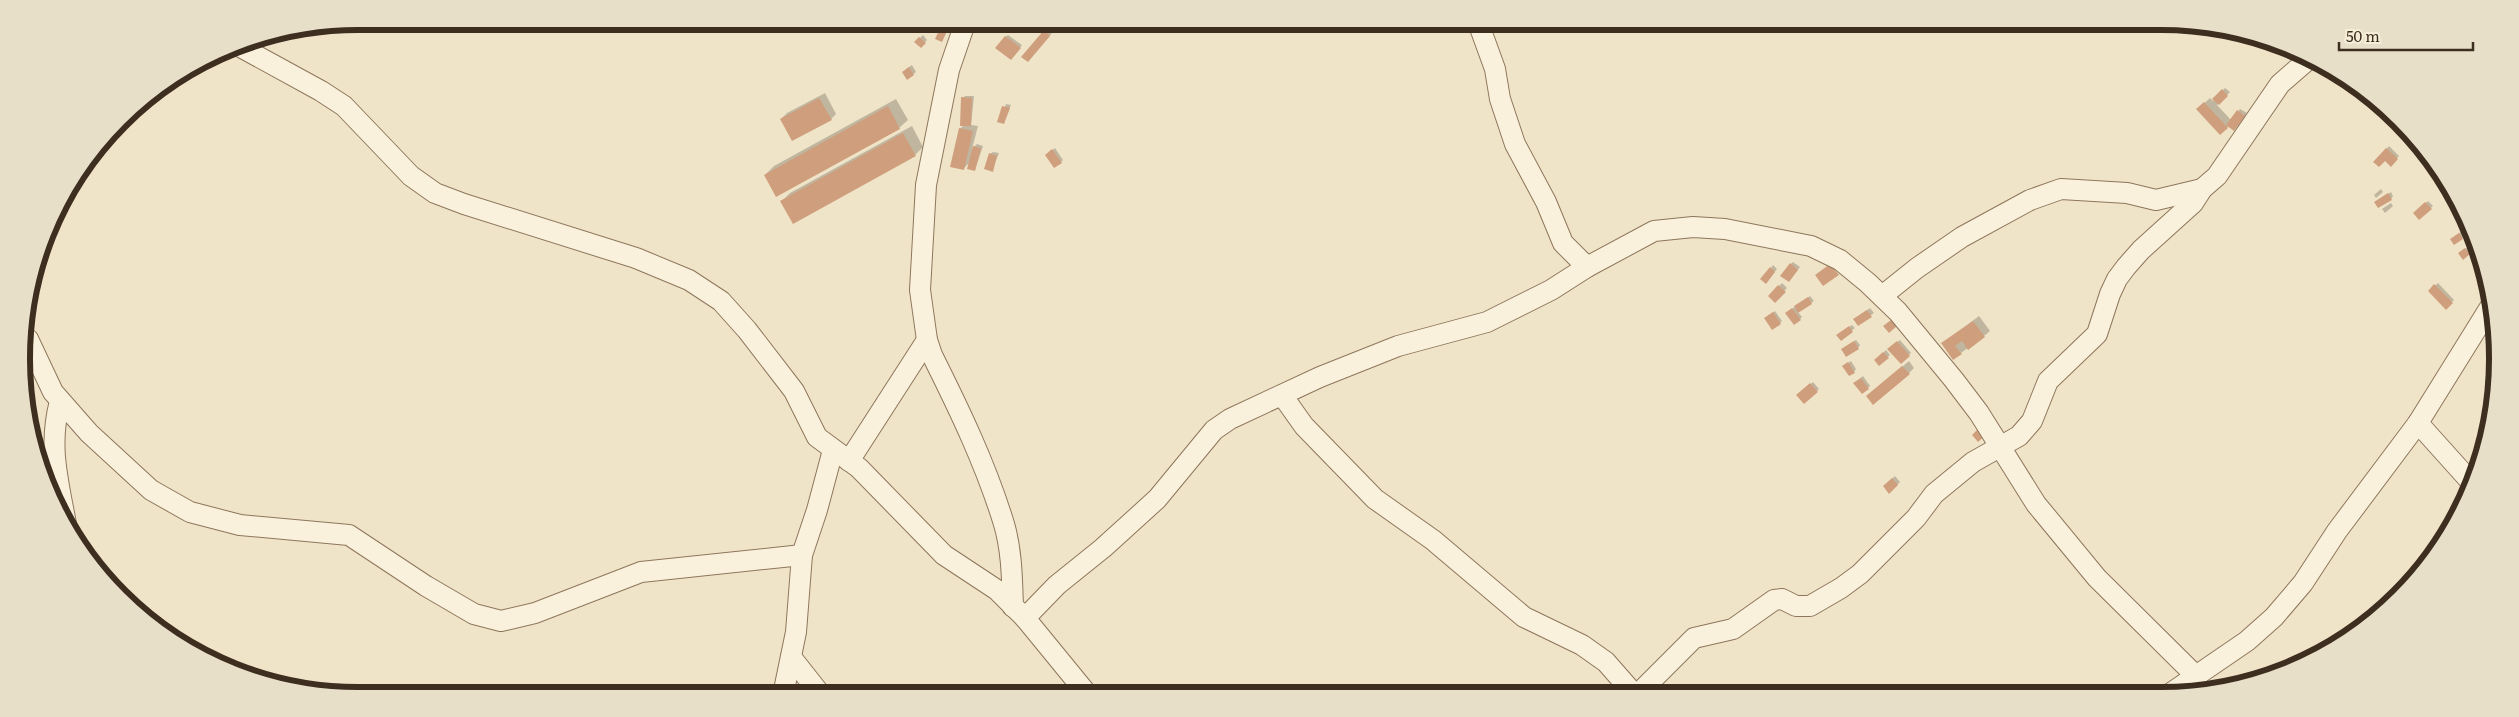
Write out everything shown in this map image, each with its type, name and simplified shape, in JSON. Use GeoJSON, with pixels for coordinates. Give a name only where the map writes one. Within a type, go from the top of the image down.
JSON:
{"type":"FeatureCollection","features":[{"type":"Feature","properties":{"kind":"street"},"geometry":{"type":"LineString","coordinates":[[964,30],[950,70],[926,185],[920,290],[927,340],[984,469],[1004,525],[1019,613]]}},
{"type":"Feature","properties":{"kind":"street"},"geometry":{"type":"LineString","coordinates":[[1481,30],[1495,68],[1500,99],[1514,144],[1546,202],[1563,243],[1587,267]]}},
{"type":"Feature","properties":{"kind":"street"},"geometry":{"type":"LineString","coordinates":[[246,50],[322,91],[344,106],[411,176],[436,193],[464,204],[636,258],[689,280],[721,301],[747,330],[794,391],[818,437],[859,468],[944,555],[997,590],[1019,613],[1081,687]]}},
{"type":"Feature","properties":{"kind":"street"},"geometry":{"type":"LineString","coordinates":[[1645,687],[1694,638],[1733,629],[1774,600],[1782,599],[1796,606],[1810,606],[1841,588],[1860,574],[1916,518],[1934,494],[1973,462],[2019,436],[2032,421],[2048,380],[2097,334],[2110,294],[2117,279],[2126,267],[2141,250],[2193,203],[2202,189],[2217,176],[2280,84],[2304,63]]}},
{"type":"Feature","properties":{"kind":"street"},"geometry":{"type":"LineString","coordinates":[[1882,296],[1917,268],[1962,237],[2030,200],[2061,189],[2127,193],[2156,200],[2202,189]]}},
{"type":"Feature","properties":{"kind":"street"},"geometry":{"type":"LineString","coordinates":[[1019,613],[1102,548],[1157,499],[1214,430],[1230,419],[1320,377],[1398,346],[1487,322],[1551,290],[1587,267],[1654,231],[1676,227],[1725,229],[1811,246],[1840,260],[1882,296],[1898,312],[1954,380],[2002,447],[2036,504],[2098,578],[2197,677]]}},
{"type":"Feature","properties":{"kind":"street"},"geometry":{"type":"LineString","coordinates":[[2182,686],[2247,642],[2280,610],[2303,583],[2337,531],[2418,423],[2486,314]]}},
{"type":"Feature","properties":{"kind":"street"},"geometry":{"type":"LineString","coordinates":[[785,687],[796,632],[802,555],[817,510],[841,455],[927,340]]}},
{"type":"Feature","properties":{"kind":"street"},"geometry":{"type":"LineString","coordinates":[[31,345],[53,392],[60,401],[89,433],[151,490],[190,512],[240,525],[349,534],[426,586],[474,614],[501,621],[551,607],[641,572],[802,555]]}},
{"type":"Feature","properties":{"kind":"street"},"geometry":{"type":"LineString","coordinates":[[1282,395],[1304,426],[1375,499],[1461,562],[1524,616],[1582,645],[1606,662],[1628,687]]}},
{"type":"Feature","properties":{"kind":"street"},"geometry":{"type":"LineString","coordinates":[[60,401],[54,424],[53,450],[62,498]]}},
{"type":"Feature","properties":{"kind":"street"},"geometry":{"type":"LineString","coordinates":[[2418,423],[2467,477]]}},
{"type":"Feature","properties":{"kind":"street"},"geometry":{"type":"LineString","coordinates":[[791,657],[815,687]]}},
{"type":"Feature","properties":{"kind":"building"},"geometry":{"type":"Polygon","coordinates":[[[939,30],[948,30],[942,42],[935,39],[939,30]]]}},
{"type":"Feature","properties":{"kind":"building"},"geometry":{"type":"Polygon","coordinates":[[[1044,30],[1050,36],[1028,62],[1021,57],[1044,30]]]}},
{"type":"Feature","properties":{"kind":"building"},"geometry":{"type":"Polygon","coordinates":[[[1005,36],[1021,48],[1011,60],[995,48],[1005,36]]]}},
{"type":"Feature","properties":{"kind":"building"},"geometry":{"type":"Polygon","coordinates":[[[919,37],[926,43],[921,48],[914,42],[919,37]]]}},
{"type":"Feature","properties":{"kind":"building"},"geometry":{"type":"Polygon","coordinates":[[[909,67],[914,75],[907,80],[902,72],[909,67]]]}},
{"type":"Feature","properties":{"kind":"building"},"geometry":{"type":"Polygon","coordinates":[[[2222,89],[2228,96],[2219,105],[2212,99],[2222,89]]]}},
{"type":"Feature","properties":{"kind":"building"},"geometry":{"type":"Polygon","coordinates":[[[961,97],[972,98],[971,126],[960,126],[961,97]]]}},
{"type":"Feature","properties":{"kind":"building"},"geometry":{"type":"Polygon","coordinates":[[[819,98],[832,120],[792,141],[780,119],[819,98]]]}},
{"type":"Feature","properties":{"kind":"building"},"geometry":{"type":"Polygon","coordinates":[[[2204,102],[2228,128],[2220,135],[2196,109],[2204,102]]]}},
{"type":"Feature","properties":{"kind":"building"},"geometry":{"type":"Polygon","coordinates":[[[888,106],[900,129],[776,197],[764,175],[888,106]]]}},
{"type":"Feature","properties":{"kind":"building"},"geometry":{"type":"Polygon","coordinates":[[[1002,106],[1010,108],[1004,124],[997,122],[1002,106]]]}},
{"type":"Feature","properties":{"kind":"building"},"geometry":{"type":"Polygon","coordinates":[[[2237,110],[2245,116],[2234,131],[2226,125],[2237,110]]]}},
{"type":"Feature","properties":{"kind":"building"},"geometry":{"type":"Polygon","coordinates":[[[959,128],[973,131],[964,170],[950,167],[959,128]]]}},
{"type":"Feature","properties":{"kind":"building"},"geometry":{"type":"Polygon","coordinates":[[[903,133],[916,156],[793,224],[780,201],[903,133]]]}},
{"type":"Feature","properties":{"kind":"building"},"geometry":{"type":"Polygon","coordinates":[[[973,146],[981,148],[975,171],[967,169],[973,146]]]}},
{"type":"Feature","properties":{"kind":"building"},"geometry":{"type":"Polygon","coordinates":[[[2386,148],[2398,159],[2391,167],[2385,161],[2379,167],[2373,162],[2386,148]]]}},
{"type":"Feature","properties":{"kind":"building"},"geometry":{"type":"Polygon","coordinates":[[[1052,149],[1062,163],[1054,168],[1045,155],[1052,149]]]}},
{"type":"Feature","properties":{"kind":"building"},"geometry":{"type":"Polygon","coordinates":[[[989,153],[997,156],[993,172],[984,169],[989,153]]]}},
{"type":"Feature","properties":{"kind":"building"},"geometry":{"type":"Polygon","coordinates":[[[2388,193],[2392,200],[2378,208],[2374,202],[2388,193]]]}},
{"type":"Feature","properties":{"kind":"building"},"geometry":{"type":"Polygon","coordinates":[[[2425,202],[2432,209],[2419,220],[2413,213],[2425,202]]]}},
{"type":"Feature","properties":{"kind":"building"},"geometry":{"type":"Polygon","coordinates":[[[2459,233],[2463,239],[2454,245],[2450,239],[2459,233]]]}},
{"type":"Feature","properties":{"kind":"building"},"geometry":{"type":"Polygon","coordinates":[[[2465,248],[2470,254],[2463,260],[2458,253],[2465,248]]]}},
{"type":"Feature","properties":{"kind":"building"},"geometry":{"type":"Polygon","coordinates":[[[1790,263],[1798,270],[1789,282],[1780,276],[1790,263]]]}},
{"type":"Feature","properties":{"kind":"building"},"geometry":{"type":"Polygon","coordinates":[[[1830,264],[1839,275],[1823,286],[1815,275],[1830,264]]]}},
{"type":"Feature","properties":{"kind":"building"},"geometry":{"type":"Polygon","coordinates":[[[1770,267],[1775,272],[1766,284],[1760,279],[1770,267]]]}},
{"type":"Feature","properties":{"kind":"building"},"geometry":{"type":"Polygon","coordinates":[[[2434,284],[2453,303],[2446,310],[2428,291],[2434,284]]]}},
{"type":"Feature","properties":{"kind":"building"},"geometry":{"type":"Polygon","coordinates":[[[1778,285],[1786,292],[1775,303],[1768,296],[1778,285]]]}},
{"type":"Feature","properties":{"kind":"building"},"geometry":{"type":"Polygon","coordinates":[[[1808,297],[1812,304],[1798,313],[1794,306],[1808,297]]]}},
{"type":"Feature","properties":{"kind":"building"},"geometry":{"type":"Polygon","coordinates":[[[1792,308],[1801,320],[1794,325],[1785,313],[1792,308]]]}},
{"type":"Feature","properties":{"kind":"building"},"geometry":{"type":"Polygon","coordinates":[[[1867,310],[1872,317],[1858,326],[1853,319],[1867,310]]]}},
{"type":"Feature","properties":{"kind":"building"},"geometry":{"type":"Polygon","coordinates":[[[1773,312],[1781,324],[1772,330],[1764,318],[1773,312]]]}},
{"type":"Feature","properties":{"kind":"building"},"geometry":{"type":"Polygon","coordinates":[[[1891,320],[1897,326],[1889,333],[1883,326],[1891,320]]]}},
{"type":"Feature","properties":{"kind":"building"},"geometry":{"type":"Polygon","coordinates":[[[1973,321],[1985,337],[1968,350],[1962,341],[1955,346],[1962,354],[1953,360],[1941,343],[1973,321]]]}},
{"type":"Feature","properties":{"kind":"building"},"geometry":{"type":"Polygon","coordinates":[[[1849,326],[1853,332],[1841,341],[1836,335],[1849,326]]]}},
{"type":"Feature","properties":{"kind":"building"},"geometry":{"type":"Polygon","coordinates":[[[1854,341],[1859,349],[1846,357],[1841,349],[1854,341]]]}},
{"type":"Feature","properties":{"kind":"building"},"geometry":{"type":"Polygon","coordinates":[[[1897,341],[1910,356],[1901,364],[1887,349],[1897,341]]]}},
{"type":"Feature","properties":{"kind":"building"},"geometry":{"type":"Polygon","coordinates":[[[1883,352],[1889,358],[1879,366],[1874,360],[1883,352]]]}},
{"type":"Feature","properties":{"kind":"building"},"geometry":{"type":"Polygon","coordinates":[[[1848,362],[1855,373],[1849,376],[1842,366],[1848,362]]]}},
{"type":"Feature","properties":{"kind":"building"},"geometry":{"type":"Polygon","coordinates":[[[1902,366],[1910,374],[1873,405],[1866,396],[1902,366]]]}},
{"type":"Feature","properties":{"kind":"building"},"geometry":{"type":"Polygon","coordinates":[[[1861,378],[1869,389],[1862,394],[1853,383],[1861,378]]]}},
{"type":"Feature","properties":{"kind":"building"},"geometry":{"type":"Polygon","coordinates":[[[1810,383],[1818,392],[1804,404],[1796,395],[1810,383]]]}},
{"type":"Feature","properties":{"kind":"building"},"geometry":{"type":"Polygon","coordinates":[[[1981,426],[1988,433],[1978,442],[1972,435],[1981,426]]]}},
{"type":"Feature","properties":{"kind":"building"},"geometry":{"type":"Polygon","coordinates":[[[1892,478],[1898,485],[1889,494],[1883,486],[1892,478]]]}}]}
